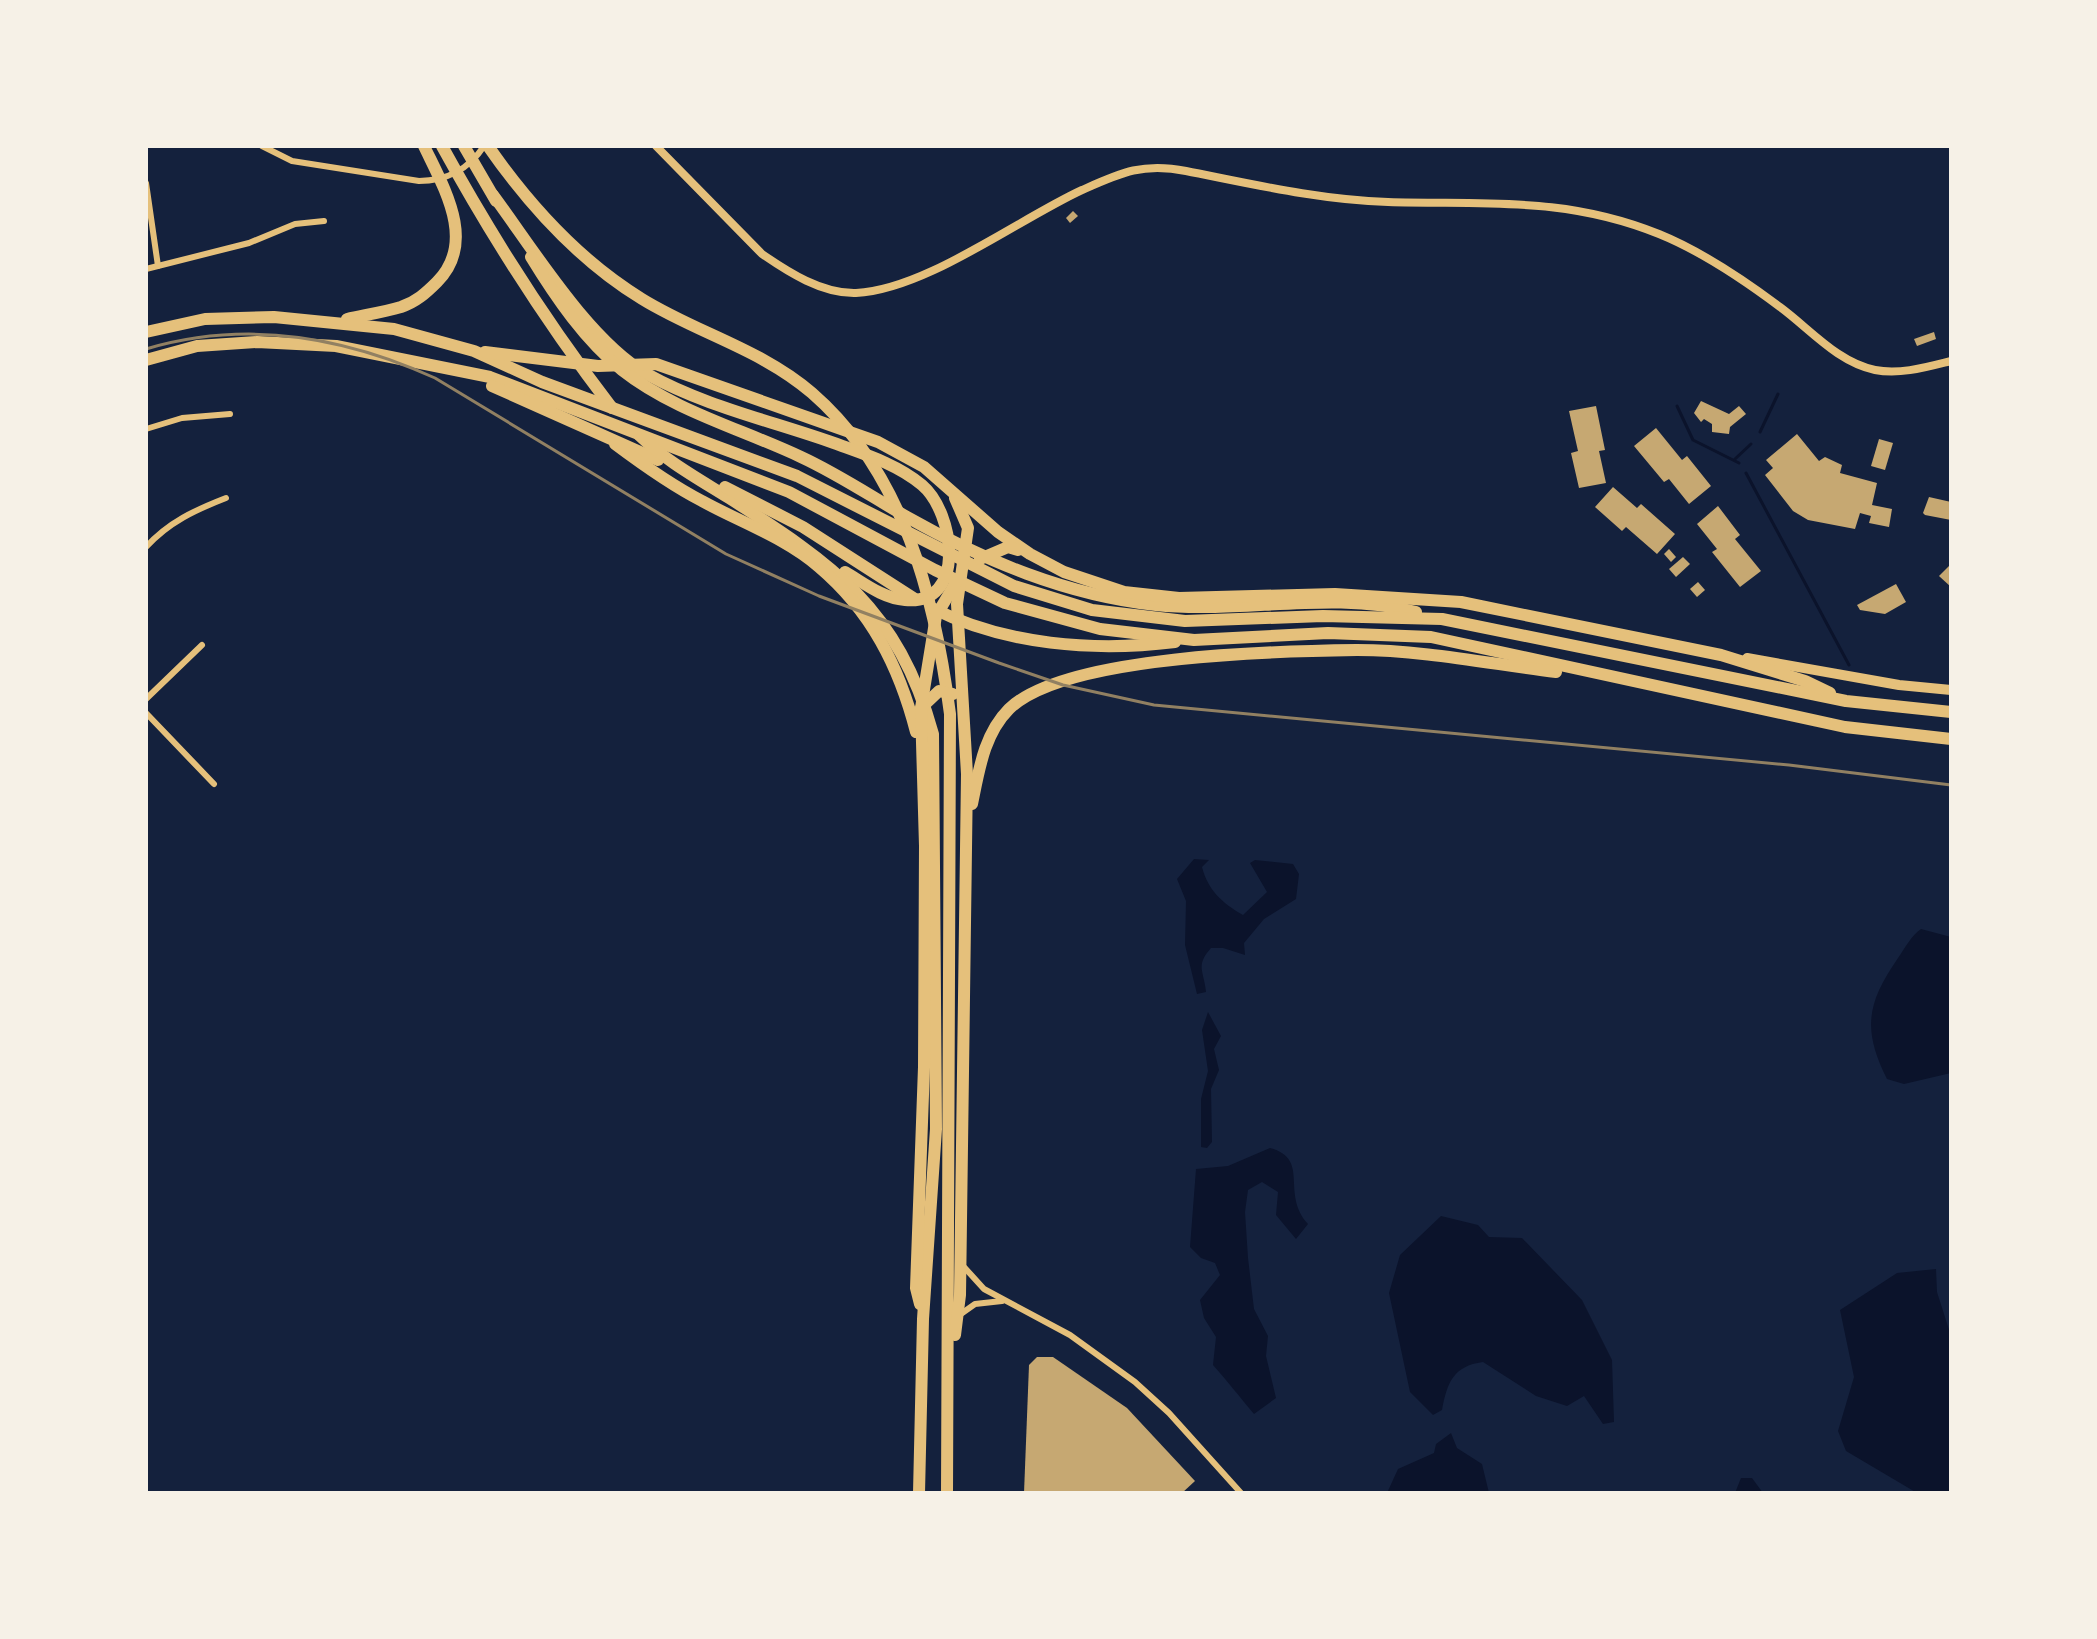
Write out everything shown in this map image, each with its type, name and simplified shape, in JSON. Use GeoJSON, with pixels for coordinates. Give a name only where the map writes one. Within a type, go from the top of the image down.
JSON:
{"type":"FeatureCollection","features":[{"type":"Feature","properties":{"kind":"highway"},"geometry":{"type":"LineString","coordinates":[[340,321],[402,306],[422,296],[441,277],[454,254],[457,227],[449,197],[424,146]]}},
{"type":"Feature","properties":{"kind":"highway"},"geometry":{"type":"LineString","coordinates":[[442,146],[472,202],[575,359],[617,415],[664,459],[800,543],[837,570],[866,601],[890,634],[923,700],[933,734],[936,825],[936,1129],[923,1319],[919,1493]]}},
{"type":"Feature","properties":{"kind":"highway"},"geometry":{"type":"LineString","coordinates":[[464,146],[568,312],[622,369],[662,396],[805,459],[907,517],[1011,569],[1066,588],[1159,605],[1298,604],[1410,611],[1846,701],[1951,712]]}},
{"type":"Feature","properties":{"kind":"highway"},"geometry":{"type":"LineString","coordinates":[[486,146],[514,184],[552,226],[642,299],[736,343],[810,391],[837,416],[894,500],[926,590],[943,656],[950,714],[947,1493]]}},
{"type":"Feature","properties":{"kind":"highway"},"geometry":{"type":"LineString","coordinates":[[451,369],[642,450],[883,595],[922,600],[939,588],[948,555],[947,522],[940,505],[923,485],[901,470],[859,452],[668,385],[620,354],[588,321],[493,195]]}},
{"type":"Feature","properties":{"kind":"highway"},"geometry":{"type":"LineString","coordinates":[[146,332],[205,319],[340,321],[394,329],[474,351],[598,366],[656,364],[878,442],[924,467],[998,532],[1030,554],[1064,572],[1124,592],[1179,598],[1299,593],[1461,602],[1721,655],[1805,681],[1846,701]]}},
{"type":"Feature","properties":{"kind":"highway"},"geometry":{"type":"LineString","coordinates":[[146,360],[197,346],[257,342],[336,346],[490,377],[789,492],[1005,603],[1100,629],[1194,640]]}},
{"type":"Feature","properties":{"kind":"highway"},"geometry":{"type":"LineString","coordinates":[[474,351],[542,382],[797,476],[1014,586],[1092,610],[1185,621],[1323,616],[1442,619]]}},
{"type":"Feature","properties":{"kind":"highway"},"geometry":{"type":"LineString","coordinates":[[596,431],[650,470],[809,559],[826,574],[869,620],[889,653],[905,688],[922,754]]}},
{"type":"Feature","properties":{"kind":"highway"},"geometry":{"type":"LineString","coordinates":[[664,459],[803,527],[914,599],[953,619],[1004,634],[1069,644],[1151,645],[1328,633],[1431,637],[1615,680],[1845,727],[1951,739]]}},
{"type":"Feature","properties":{"kind":"highway"},"geometry":{"type":"LineString","coordinates":[[924,467],[961,507],[968,528],[957,604],[957,658],[964,714],[966,828],[960,1260],[957,1317],[948,1362]]}},
{"type":"Feature","properties":{"kind":"highway"},"geometry":{"type":"LineString","coordinates":[[923,1319],[916,1288],[924,1053],[921,708],[936,616],[963,570],[990,552],[1008,547],[1030,554]]}},
{"type":"Feature","properties":{"kind":"highway"},"geometry":{"type":"LineString","coordinates":[[1298,604],[1355,596]]}},
{"type":"Feature","properties":{"kind":"highway"},"geometry":{"type":"LineString","coordinates":[[966,828],[989,736],[1010,709],[1037,688],[1067,680],[1170,660],[1359,650],[1435,656],[1615,680]]}},
{"type":"Feature","properties":{"kind":"highway"},"geometry":{"type":"LineString","coordinates":[[921,708],[933,694],[948,691],[957,697],[964,714]]}},
{"type":"Feature","properties":{"kind":"main road"},"geometry":{"type":"LineString","coordinates":[[1721,655],[1899,685],[1951,690]]}},
{"type":"Feature","properties":{"kind":"street"},"geometry":{"type":"LineString","coordinates":[[262,146],[292,161],[419,181],[436,181],[451,175],[486,146]]}},
{"type":"Feature","properties":{"kind":"street"},"geometry":{"type":"LineString","coordinates":[[656,146],[762,254],[805,279],[841,291],[854,293],[906,282],[1130,168],[1157,167],[1276,189],[1385,202],[1530,202],[1575,210],[1665,236],[1759,291],[1851,361],[1892,371],[1951,361]]}},
{"type":"Feature","properties":{"kind":"street"},"geometry":{"type":"LineString","coordinates":[[146,183],[158,266]]}},
{"type":"Feature","properties":{"kind":"street"},"geometry":{"type":"LineString","coordinates":[[146,269],[249,243],[295,224],[324,221]]}},
{"type":"Feature","properties":{"kind":"street"},"geometry":{"type":"LineString","coordinates":[[146,429],[182,418],[230,414]]}},
{"type":"Feature","properties":{"kind":"street"},"geometry":{"type":"LineString","coordinates":[[146,547],[168,526],[192,511],[226,498]]}},
{"type":"Feature","properties":{"kind":"street"},"geometry":{"type":"LineString","coordinates":[[146,699],[202,645]]}},
{"type":"Feature","properties":{"kind":"street"},"geometry":{"type":"LineString","coordinates":[[146,713],[214,784]]}},
{"type":"Feature","properties":{"kind":"street"},"geometry":{"type":"LineString","coordinates":[[960,1260],[974,1280],[1070,1335],[1135,1382],[1169,1413],[1241,1493]]}},
{"type":"Feature","properties":{"kind":"street"},"geometry":{"type":"LineString","coordinates":[[957,1317],[975,1304],[1006,1301]]}},
{"type":"Feature","properties":{"kind":"water"},"geometry":{"type":"Polygon","coordinates":[[[1194,859],[1209,860],[1202,867],[1212,889],[1222,901],[1243,915],[1267,892],[1250,863],[1255,860],[1293,864],[1299,874],[1296,899],[1264,919],[1244,943],[1245,955],[1223,948],[1211,948],[1202,964],[1206,992],[1197,994],[1185,945],[1186,901],[1177,879],[1194,859]]]}},
{"type":"Feature","properties":{"kind":"water"},"geometry":{"type":"Polygon","coordinates":[[[1921,929],[1951,937],[1951,1073],[1904,1084],[1887,1079],[1874,1045],[1872,1017],[1874,1003],[1888,974],[1908,942],[1921,929]]]}},
{"type":"Feature","properties":{"kind":"water"},"geometry":{"type":"Polygon","coordinates":[[[1208,1012],[1221,1036],[1214,1049],[1219,1070],[1211,1089],[1212,1142],[1207,1148],[1201,1147],[1201,1099],[1208,1071],[1202,1030],[1208,1012]]]}},
{"type":"Feature","properties":{"kind":"water"},"geometry":{"type":"Polygon","coordinates":[[[1270,1148],[1289,1160],[1293,1169],[1296,1201],[1308,1224],[1296,1239],[1276,1215],[1278,1192],[1262,1182],[1248,1190],[1245,1212],[1254,1309],[1268,1336],[1266,1356],[1276,1398],[1254,1414],[1213,1365],[1216,1337],[1204,1318],[1200,1300],[1220,1275],[1215,1263],[1201,1258],[1190,1247],[1196,1169],[1228,1166],[1270,1148]]]}},
{"type":"Feature","properties":{"kind":"water"},"geometry":{"type":"Polygon","coordinates":[[[1441,1216],[1478,1225],[1489,1237],[1522,1238],[1582,1300],[1612,1360],[1614,1422],[1603,1424],[1584,1396],[1567,1406],[1536,1396],[1483,1362],[1465,1367],[1453,1377],[1442,1410],[1433,1415],[1410,1392],[1389,1293],[1400,1255],[1441,1216]]]}},
{"type":"Feature","properties":{"kind":"water"},"geometry":{"type":"Polygon","coordinates":[[[1936,1269],[1937,1292],[1951,1336],[1951,1493],[1917,1493],[1846,1451],[1838,1431],[1854,1377],[1840,1310],[1897,1273],[1936,1269]]]}},
{"type":"Feature","properties":{"kind":"water"},"geometry":{"type":"Polygon","coordinates":[[[1451,1433],[1457,1448],[1482,1464],[1489,1493],[1387,1493],[1398,1469],[1434,1453],[1436,1444],[1451,1433]]]}},
{"type":"Feature","properties":{"kind":"water"},"geometry":{"type":"Polygon","coordinates":[[[1741,1478],[1752,1478],[1763,1493],[1735,1493],[1741,1478]]]}},
{"type":"Feature","properties":{"kind":"building"},"geometry":{"type":"Polygon","coordinates":[[[1073,211],[1078,216],[1070,223],[1066,218],[1073,211]]]}},
{"type":"Feature","properties":{"kind":"building"},"geometry":{"type":"Polygon","coordinates":[[[1934,332],[1936,339],[1917,346],[1914,339],[1934,332]]]}},
{"type":"Feature","properties":{"kind":"building"},"geometry":{"type":"Polygon","coordinates":[[[1701,401],[1729,414],[1739,406],[1746,414],[1730,427],[1729,434],[1712,432],[1712,424],[1704,419],[1701,422],[1694,413],[1701,401]]]}},
{"type":"Feature","properties":{"kind":"building"},"geometry":{"type":"Polygon","coordinates":[[[1596,406],[1605,450],[1599,451],[1606,483],[1579,488],[1571,453],[1578,451],[1569,411],[1596,406]]]}},
{"type":"Feature","properties":{"kind":"building"},"geometry":{"type":"Polygon","coordinates":[[[1656,428],[1682,460],[1687,456],[1711,486],[1689,504],[1669,479],[1664,482],[1634,446],[1656,428]]]}},
{"type":"Feature","properties":{"kind":"building"},"geometry":{"type":"Polygon","coordinates":[[[1797,434],[1819,461],[1825,457],[1842,465],[1840,473],[1877,483],[1872,505],[1892,509],[1889,527],[1869,523],[1871,516],[1860,513],[1855,529],[1808,520],[1793,511],[1765,475],[1773,468],[1766,460],[1797,434]]]}},
{"type":"Feature","properties":{"kind":"building"},"geometry":{"type":"Polygon","coordinates":[[[1879,439],[1893,443],[1885,470],[1871,466],[1879,439]]]}},
{"type":"Feature","properties":{"kind":"building"},"geometry":{"type":"Polygon","coordinates":[[[1613,487],[1637,508],[1641,504],[1675,534],[1657,554],[1626,527],[1622,531],[1595,507],[1613,487]]]}},
{"type":"Feature","properties":{"kind":"building"},"geometry":{"type":"Polygon","coordinates":[[[1929,497],[1951,502],[1951,520],[1923,513],[1929,497]]]}},
{"type":"Feature","properties":{"kind":"building"},"geometry":{"type":"Polygon","coordinates":[[[1718,506],[1740,535],[1735,539],[1761,571],[1740,587],[1712,552],[1717,549],[1697,524],[1718,506]]]}},
{"type":"Feature","properties":{"kind":"building"},"geometry":{"type":"Polygon","coordinates":[[[1669,549],[1676,557],[1671,562],[1664,554],[1669,549]]]}},
{"type":"Feature","properties":{"kind":"building"},"geometry":{"type":"Polygon","coordinates":[[[1683,557],[1690,564],[1676,577],[1669,569],[1683,557]]]}},
{"type":"Feature","properties":{"kind":"building"},"geometry":{"type":"Polygon","coordinates":[[[1951,564],[1951,587],[1939,576],[1951,564]]]}},
{"type":"Feature","properties":{"kind":"building"},"geometry":{"type":"Polygon","coordinates":[[[1698,582],[1705,590],[1697,597],[1690,589],[1698,582]]]}},
{"type":"Feature","properties":{"kind":"building"},"geometry":{"type":"Polygon","coordinates":[[[1896,584],[1906,602],[1885,614],[1860,610],[1857,605],[1896,584]]]}},
{"type":"Feature","properties":{"kind":"building"},"geometry":{"type":"Polygon","coordinates":[[[1037,1357],[1053,1357],[1127,1408],[1195,1481],[1182,1493],[1024,1493],[1029,1365],[1037,1357]]]}},
{"type":"Feature","properties":{"kind":"waterway"},"geometry":{"type":"LineString","coordinates":[[1760,432],[1778,394]]}},
{"type":"Feature","properties":{"kind":"waterway"},"geometry":{"type":"LineString","coordinates":[[1677,406],[1693,440],[1739,463]]}},
{"type":"Feature","properties":{"kind":"waterway"},"geometry":{"type":"LineString","coordinates":[[1735,459],[1751,444]]}},
{"type":"Feature","properties":{"kind":"waterway"},"geometry":{"type":"LineString","coordinates":[[1746,473],[1849,665]]}},
{"type":"Feature","properties":{"kind":"railway"},"geometry":{"type":"LineString","coordinates":[[146,349],[183,340],[256,334],[329,343],[400,364],[435,378],[726,554],[819,596],[1063,685],[1154,705],[1789,765],[1951,785]]}}]}
